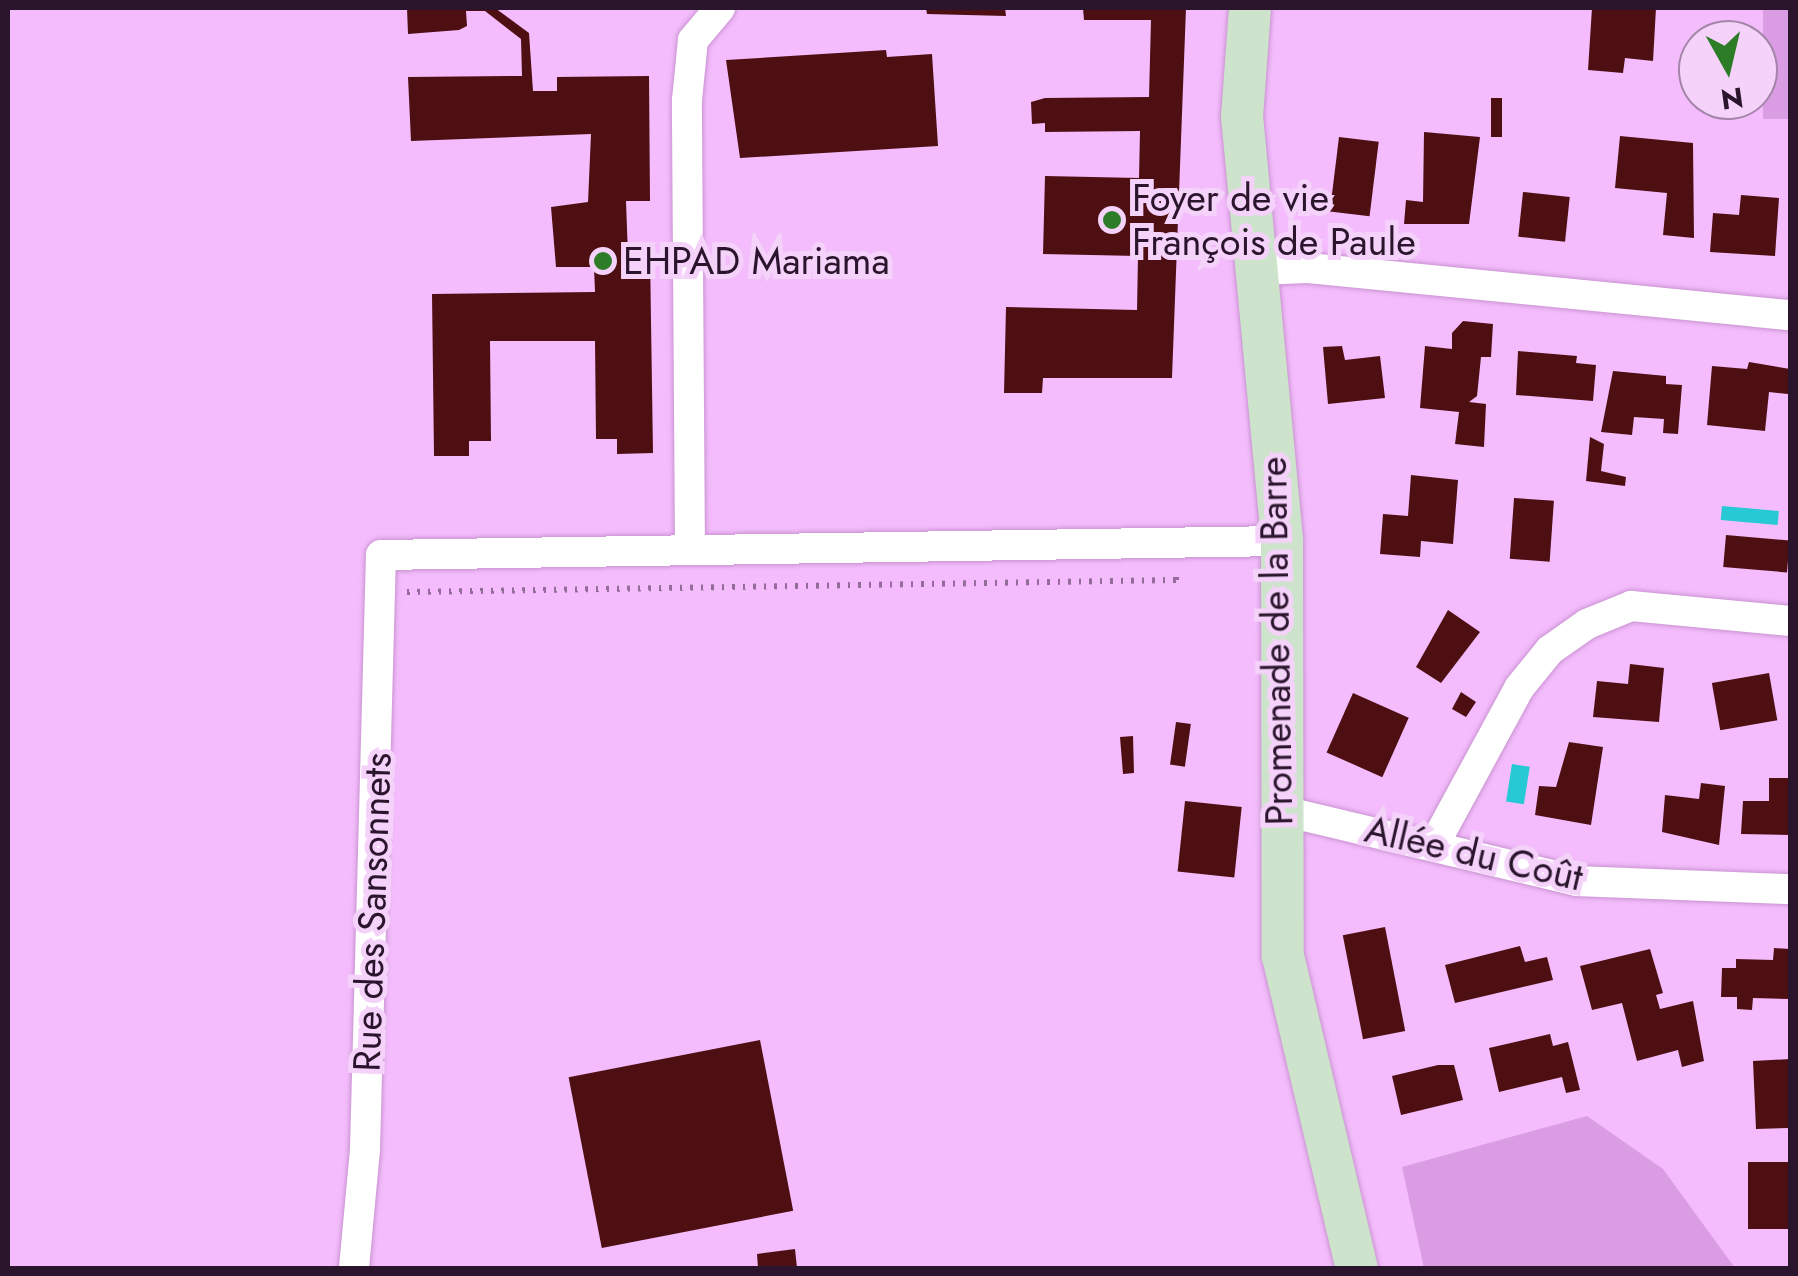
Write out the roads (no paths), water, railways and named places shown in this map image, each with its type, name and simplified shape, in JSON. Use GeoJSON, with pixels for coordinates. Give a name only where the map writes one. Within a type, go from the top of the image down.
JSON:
{"type":"FeatureCollection","features":[{"type":"Feature","properties":{"kind":"main road","name":"Promenade de la Barre"},"geometry":{"type":"LineString","coordinates":[[1250,8],[1242,116],[1282,541],[1279,810],[1286,973],[1357,1268]]}},
{"type":"Feature","properties":{"kind":"street"},"geometry":{"type":"LineString","coordinates":[[720,8],[694,40],[687,100],[690,550],[1282,541]]}},
{"type":"Feature","properties":{"kind":"street"},"geometry":{"type":"LineString","coordinates":[[1256,270],[1308,268],[1790,315]]}},
{"type":"Feature","properties":{"kind":"street","name":"Rue des Sansonnets"},"geometry":{"type":"LineString","coordinates":[[354,1268],[365,1148],[392,553],[690,550]]}},
{"type":"Feature","properties":{"kind":"street"},"geometry":{"type":"LineString","coordinates":[[1435,843],[1519,688],[1550,650],[1587,624],[1631,606],[1790,621]]}},
{"type":"Feature","properties":{"kind":"street","name":"Allée du Coût"},"geometry":{"type":"LineString","coordinates":[[1279,810],[1435,843],[1577,881],[1790,889]]}},
{"type":"Feature","properties":{"kind":"place","name":"Foyer de vie François de Paule"},"geometry":{"type":"Point","coordinates":[1112,220]}},
{"type":"Feature","properties":{"kind":"place","name":"EHPAD Mariama"},"geometry":{"type":"Point","coordinates":[603,261]}}]}
